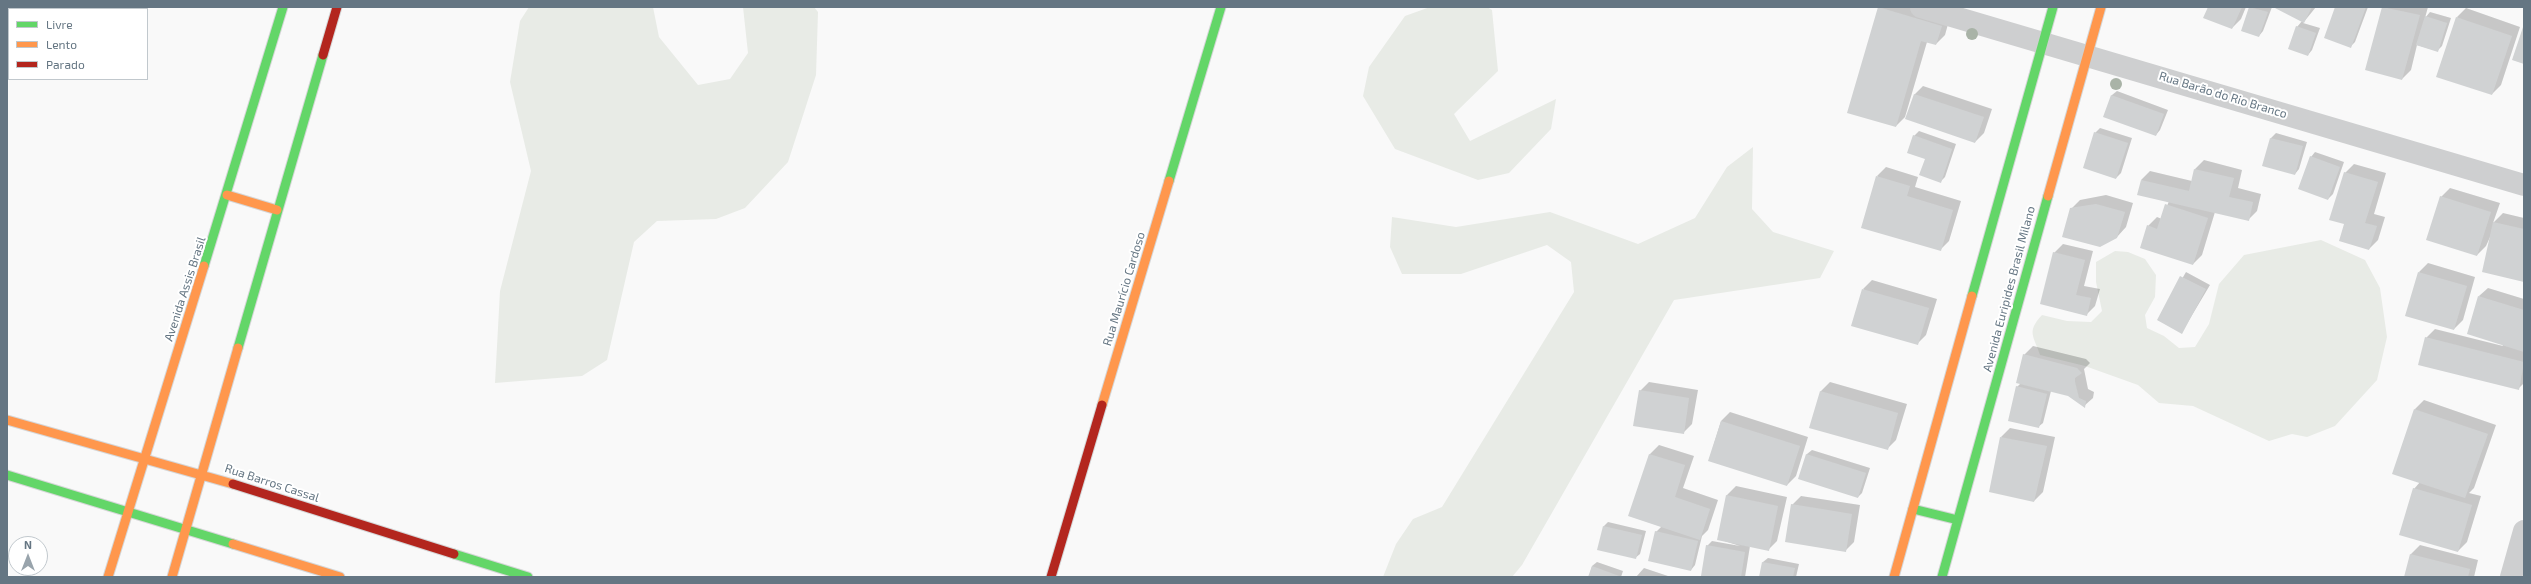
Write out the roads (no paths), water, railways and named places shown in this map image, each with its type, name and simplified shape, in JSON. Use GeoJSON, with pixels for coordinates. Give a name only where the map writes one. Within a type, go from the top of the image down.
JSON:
{"type":"FeatureCollection","features":[{"type":"Feature","properties":{"kind":"main road","name":"Avenida Assis Brasil"},"geometry":{"type":"LineString","coordinates":[[108,577],[127,510],[227,195],[283,7]]}},
{"type":"Feature","properties":{"kind":"main road"},"geometry":{"type":"LineString","coordinates":[[172,577],[337,7]]}},
{"type":"Feature","properties":{"kind":"main road","name":"Rua Maurício Cardoso"},"geometry":{"type":"LineString","coordinates":[[1051,577],[1221,7]]}},
{"type":"Feature","properties":{"kind":"main road"},"geometry":{"type":"LineString","coordinates":[[1894,577],[2053,7]]}},
{"type":"Feature","properties":{"kind":"main road","name":"Avenida Euripides Brasil Milano"},"geometry":{"type":"LineString","coordinates":[[1942,577],[2086,54],[2101,7]]}},
{"type":"Feature","properties":{"kind":"main road"},"geometry":{"type":"LineString","coordinates":[[227,195],[277,210]]}},
{"type":"Feature","properties":{"kind":"main road","name":"Rua Barros Cassal"},"geometry":{"type":"LineString","coordinates":[[7,420],[143,460],[202,474],[528,577]]}},
{"type":"Feature","properties":{"kind":"main road"},"geometry":{"type":"LineString","coordinates":[[7,475],[127,510],[186,530],[340,577]]}},
{"type":"Feature","properties":{"kind":"main road"},"geometry":{"type":"LineString","coordinates":[[1913,509],[1958,520]]}},
{"type":"Feature","properties":{"kind":"street","name":"Rua Barão do Rio Branco"},"geometry":{"type":"LineString","coordinates":[[1921,7],[2086,54],[2524,185]]}},
{"type":"Feature","properties":{"kind":"street"},"geometry":{"type":"LineString","coordinates":[[2511,577],[2524,531]]}}]}
